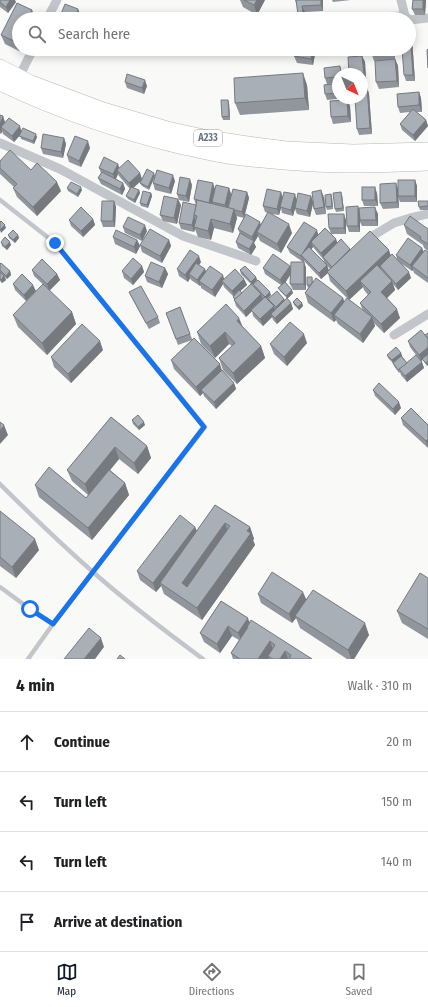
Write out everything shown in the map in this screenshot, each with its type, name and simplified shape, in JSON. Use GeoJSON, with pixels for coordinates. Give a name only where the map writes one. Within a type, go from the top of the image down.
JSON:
{"type":"FeatureCollection","features":[{"type":"Feature","properties":{"kind":"highway","name":"A233"},"geometry":{"type":"LineString","coordinates":[[0,68],[31,83],[103,110],[167,129],[241,158],[281,162],[352,165],[428,163]]}},
{"type":"Feature","properties":{"kind":"highway","name":"A233"},"geometry":{"type":"LineString","coordinates":[[0,83],[26,96],[97,123],[154,140],[206,144],[247,144],[286,149],[353,152],[428,150]]}},
{"type":"Feature","properties":{"kind":"street"},"geometry":{"type":"LineString","coordinates":[[51,12],[57,0]]}},
{"type":"Feature","properties":{"kind":"street"},"geometry":{"type":"LineString","coordinates":[[401,0],[404,12]]}},
{"type":"Feature","properties":{"kind":"street"},"geometry":{"type":"LineString","coordinates":[[416,19],[428,18]]}},
{"type":"Feature","properties":{"kind":"street"},"geometry":{"type":"LineString","coordinates":[[19,77],[30,56]]}},
{"type":"Feature","properties":{"kind":"street"},"geometry":{"type":"LineString","coordinates":[[0,143],[60,169],[183,236],[256,261]]}},
{"type":"Feature","properties":{"kind":"street"},"geometry":{"type":"LineString","coordinates":[[369,238],[394,223],[428,214]]}},
{"type":"Feature","properties":{"kind":"street"},"geometry":{"type":"LineString","coordinates":[[394,335],[428,314]]}},
{"type":"Feature","properties":{"kind":"lane"},"geometry":{"type":"LineString","coordinates":[[0,200],[55,243],[204,427],[53,624],[28,659]]}},
{"type":"Feature","properties":{"kind":"lane"},"geometry":{"type":"LineString","coordinates":[[0,484],[31,515],[93,572],[203,659]]}},
{"type":"Feature","properties":{"kind":"lane"},"geometry":{"type":"LineString","coordinates":[[0,587],[53,624]]}},
{"type":"Feature","properties":{"kind":"building"},"geometry":{"type":"Polygon","coordinates":[[[0,0],[10,0],[6,7],[0,2],[0,0]]]}},
{"type":"Feature","properties":{"kind":"building"},"geometry":{"type":"Polygon","coordinates":[[[244,0],[257,0],[254,5],[244,0]]]}},
{"type":"Feature","properties":{"kind":"building"},"geometry":{"type":"Polygon","coordinates":[[[296,0],[321,0],[321,5],[302,6],[303,12],[298,12],[296,0]]]}},
{"type":"Feature","properties":{"kind":"building"},"geometry":{"type":"Polygon","coordinates":[[[413,0],[423,0],[423,9],[412,9],[413,0]]]}},
{"type":"Feature","properties":{"kind":"building"},"geometry":{"type":"Polygon","coordinates":[[[17,3],[32,10],[31,12],[12,12],[17,3]]]}},
{"type":"Feature","properties":{"kind":"building"},"geometry":{"type":"Polygon","coordinates":[[[65,4],[78,9],[77,12],[62,12],[65,4]]]}},
{"type":"Feature","properties":{"kind":"building"},"geometry":{"type":"Polygon","coordinates":[[[12,13],[12,40],[1,35],[12,13]]]}},
{"type":"Feature","properties":{"kind":"building"},"geometry":{"type":"Polygon","coordinates":[[[294,56],[312,56],[311,59],[294,56]]]}},
{"type":"Feature","properties":{"kind":"building"},"geometry":{"type":"Polygon","coordinates":[[[362,56],[363,68],[349,68],[348,57],[362,56]]]}},
{"type":"Feature","properties":{"kind":"building"},"geometry":{"type":"Polygon","coordinates":[[[403,56],[412,56],[413,75],[404,75],[403,56]]]}},
{"type":"Feature","properties":{"kind":"building"},"geometry":{"type":"Polygon","coordinates":[[[395,59],[397,81],[376,82],[375,61],[395,59]]]}},
{"type":"Feature","properties":{"kind":"building"},"geometry":{"type":"Polygon","coordinates":[[[340,66],[340,68],[332,68],[332,77],[325,78],[324,68],[340,66]]]}},
{"type":"Feature","properties":{"kind":"building"},"geometry":{"type":"Polygon","coordinates":[[[303,73],[305,98],[235,103],[234,78],[303,73]]]}},
{"type":"Feature","properties":{"kind":"building"},"geometry":{"type":"Polygon","coordinates":[[[127,74],[145,80],[142,88],[125,82],[127,74]]]}},
{"type":"Feature","properties":{"kind":"building"},"geometry":{"type":"Polygon","coordinates":[[[332,84],[332,93],[325,94],[324,85],[332,84]]]}},
{"type":"Feature","properties":{"kind":"building"},"geometry":{"type":"Polygon","coordinates":[[[419,92],[419,105],[398,107],[397,94],[419,92]]]}},
{"type":"Feature","properties":{"kind":"building"},"geometry":{"type":"Polygon","coordinates":[[[221,100],[228,100],[229,116],[222,117],[221,100]]]}},
{"type":"Feature","properties":{"kind":"building"},"geometry":{"type":"Polygon","coordinates":[[[330,101],[332,101],[332,104],[347,104],[348,116],[331,117],[330,101]]]}},
{"type":"Feature","properties":{"kind":"building"},"geometry":{"type":"Polygon","coordinates":[[[368,101],[370,128],[357,129],[355,104],[368,104],[368,101]]]}},
{"type":"Feature","properties":{"kind":"building"},"geometry":{"type":"Polygon","coordinates":[[[413,109],[426,120],[413,135],[400,124],[413,109]]]}},
{"type":"Feature","properties":{"kind":"building"},"geometry":{"type":"Polygon","coordinates":[[[0,115],[3,116],[0,125],[0,115]]]}},
{"type":"Feature","properties":{"kind":"building"},"geometry":{"type":"Polygon","coordinates":[[[9,118],[20,126],[12,136],[1,127],[9,118]]]}},
{"type":"Feature","properties":{"kind":"building"},"geometry":{"type":"Polygon","coordinates":[[[23,128],[36,134],[33,141],[19,136],[23,128]]]}},
{"type":"Feature","properties":{"kind":"building"},"geometry":{"type":"Polygon","coordinates":[[[43,134],[64,138],[61,152],[41,148],[43,134]]]}},
{"type":"Feature","properties":{"kind":"building"},"geometry":{"type":"Polygon","coordinates":[[[75,136],[88,141],[79,161],[67,155],[75,136]]]}},
{"type":"Feature","properties":{"kind":"building"},"geometry":{"type":"Polygon","coordinates":[[[10,150],[31,170],[37,163],[57,182],[33,207],[13,188],[17,184],[0,168],[0,161],[10,150]]]}},
{"type":"Feature","properties":{"kind":"building"},"geometry":{"type":"Polygon","coordinates":[[[104,157],[118,164],[113,174],[99,168],[104,157]]]}},
{"type":"Feature","properties":{"kind":"building"},"geometry":{"type":"Polygon","coordinates":[[[128,160],[140,173],[129,183],[117,170],[128,160]]]}},
{"type":"Feature","properties":{"kind":"building"},"geometry":{"type":"Polygon","coordinates":[[[147,169],[154,173],[148,187],[140,183],[147,169]]]}},
{"type":"Feature","properties":{"kind":"building"},"geometry":{"type":"Polygon","coordinates":[[[157,170],[173,175],[169,188],[153,183],[157,170]]]}},
{"type":"Feature","properties":{"kind":"building"},"geometry":{"type":"Polygon","coordinates":[[[102,172],[123,183],[120,189],[98,178],[102,172]]]}},
{"type":"Feature","properties":{"kind":"building"},"geometry":{"type":"Polygon","coordinates":[[[180,177],[190,179],[186,196],[177,194],[180,177]]]}},
{"type":"Feature","properties":{"kind":"building"},"geometry":{"type":"Polygon","coordinates":[[[198,180],[213,183],[209,203],[194,199],[198,180]]]}},
{"type":"Feature","properties":{"kind":"building"},"geometry":{"type":"Polygon","coordinates":[[[398,180],[415,180],[415,196],[398,196],[398,180]]]}},
{"type":"Feature","properties":{"kind":"building"},"geometry":{"type":"Polygon","coordinates":[[[71,182],[81,187],[77,194],[67,188],[71,182]]]}},
{"type":"Feature","properties":{"kind":"building"},"geometry":{"type":"Polygon","coordinates":[[[396,183],[397,202],[380,203],[380,184],[396,183]]]}},
{"type":"Feature","properties":{"kind":"building"},"geometry":{"type":"Polygon","coordinates":[[[216,185],[229,188],[225,205],[212,202],[216,185]]]}},
{"type":"Feature","properties":{"kind":"building"},"geometry":{"type":"Polygon","coordinates":[[[131,187],[139,190],[134,200],[126,196],[131,187]]]}},
{"type":"Feature","properties":{"kind":"building"},"geometry":{"type":"Polygon","coordinates":[[[362,187],[375,187],[375,200],[362,200],[362,187]]]}},
{"type":"Feature","properties":{"kind":"building"},"geometry":{"type":"Polygon","coordinates":[[[233,189],[247,192],[242,212],[228,208],[233,189]]]}},
{"type":"Feature","properties":{"kind":"building"},"geometry":{"type":"Polygon","coordinates":[[[267,189],[281,192],[277,209],[263,206],[267,189]]]}},
{"type":"Feature","properties":{"kind":"building"},"geometry":{"type":"Polygon","coordinates":[[[321,190],[324,207],[314,209],[312,192],[321,190]]]}},
{"type":"Feature","properties":{"kind":"building"},"geometry":{"type":"Polygon","coordinates":[[[143,191],[151,193],[147,205],[140,203],[143,191]]]}},
{"type":"Feature","properties":{"kind":"building"},"geometry":{"type":"Polygon","coordinates":[[[284,192],[295,194],[291,210],[280,207],[284,192]]]}},
{"type":"Feature","properties":{"kind":"building"},"geometry":{"type":"Polygon","coordinates":[[[341,192],[343,208],[335,209],[333,193],[341,192]]]}},
{"type":"Feature","properties":{"kind":"building"},"geometry":{"type":"Polygon","coordinates":[[[298,193],[311,196],[307,211],[295,208],[298,193]]]}},
{"type":"Feature","properties":{"kind":"building"},"geometry":{"type":"Polygon","coordinates":[[[331,194],[332,206],[326,207],[325,195],[331,194]]]}},
{"type":"Feature","properties":{"kind":"building"},"geometry":{"type":"Polygon","coordinates":[[[164,196],[178,199],[174,218],[160,215],[164,196]]]}},
{"type":"Feature","properties":{"kind":"building"},"geometry":{"type":"Polygon","coordinates":[[[197,200],[234,209],[230,224],[211,219],[208,231],[194,227],[197,216],[194,215],[197,200]]]}},
{"type":"Feature","properties":{"kind":"building"},"geometry":{"type":"Polygon","coordinates":[[[102,201],[114,201],[113,221],[101,221],[102,201]]]}},
{"type":"Feature","properties":{"kind":"building"},"geometry":{"type":"Polygon","coordinates":[[[418,201],[428,201],[428,206],[419,207],[418,201]]]}},
{"type":"Feature","properties":{"kind":"building"},"geometry":{"type":"Polygon","coordinates":[[[183,202],[196,205],[192,225],[179,223],[183,202]]]}},
{"type":"Feature","properties":{"kind":"building"},"geometry":{"type":"Polygon","coordinates":[[[358,206],[358,226],[347,226],[346,207],[358,206]]]}},
{"type":"Feature","properties":{"kind":"building"},"geometry":{"type":"Polygon","coordinates":[[[81,207],[93,219],[81,231],[69,220],[81,207]]]}},
{"type":"Feature","properties":{"kind":"building"},"geometry":{"type":"Polygon","coordinates":[[[375,207],[376,220],[360,220],[359,208],[375,207]]]}},
{"type":"Feature","properties":{"kind":"building"},"geometry":{"type":"Polygon","coordinates":[[[268,212],[289,224],[277,244],[257,232],[268,212]]]}},
{"type":"Feature","properties":{"kind":"building"},"geometry":{"type":"Polygon","coordinates":[[[246,214],[260,222],[252,237],[238,229],[246,214]]]}},
{"type":"Feature","properties":{"kind":"building"},"geometry":{"type":"Polygon","coordinates":[[[328,214],[344,214],[344,228],[329,228],[328,214]]]}},
{"type":"Feature","properties":{"kind":"building"},"geometry":{"type":"Polygon","coordinates":[[[410,216],[428,229],[428,244],[404,225],[410,216]]]}},
{"type":"Feature","properties":{"kind":"building"},"geometry":{"type":"Polygon","coordinates":[[[128,217],[145,225],[140,235],[123,227],[128,217]]]}},
{"type":"Feature","properties":{"kind":"building"},"geometry":{"type":"Polygon","coordinates":[[[1,221],[5,225],[0,230],[0,222],[1,221]]]}},
{"type":"Feature","properties":{"kind":"building"},"geometry":{"type":"Polygon","coordinates":[[[304,222],[317,230],[301,256],[287,247],[304,222]]]}},
{"type":"Feature","properties":{"kind":"building"},"geometry":{"type":"Polygon","coordinates":[[[325,228],[336,239],[321,253],[311,242],[325,228]]]}},
{"type":"Feature","properties":{"kind":"building"},"geometry":{"type":"Polygon","coordinates":[[[150,229],[169,240],[160,256],[140,245],[150,229]]]}},
{"type":"Feature","properties":{"kind":"building"},"geometry":{"type":"Polygon","coordinates":[[[13,230],[18,235],[13,240],[8,235],[13,230]]]}},
{"type":"Feature","properties":{"kind":"building"},"geometry":{"type":"Polygon","coordinates":[[[116,230],[137,240],[134,247],[113,237],[116,230]]]}},
{"type":"Feature","properties":{"kind":"building"},"geometry":{"type":"Polygon","coordinates":[[[370,231],[389,250],[346,291],[327,272],[370,231]]]}},
{"type":"Feature","properties":{"kind":"building"},"geometry":{"type":"Polygon","coordinates":[[[240,233],[254,241],[249,249],[236,242],[240,233]]]}},
{"type":"Feature","properties":{"kind":"building"},"geometry":{"type":"Polygon","coordinates":[[[5,237],[10,242],[5,247],[1,242],[5,237]]]}},
{"type":"Feature","properties":{"kind":"building"},"geometry":{"type":"Polygon","coordinates":[[[408,238],[422,248],[410,265],[396,255],[408,238]]]}},
{"type":"Feature","properties":{"kind":"building"},"geometry":{"type":"Polygon","coordinates":[[[341,239],[350,249],[332,267],[323,257],[341,239]]]}},
{"type":"Feature","properties":{"kind":"building"},"geometry":{"type":"Polygon","coordinates":[[[309,247],[327,265],[319,273],[301,255],[309,247]]]}},
{"type":"Feature","properties":{"kind":"building"},"geometry":{"type":"Polygon","coordinates":[[[190,250],[199,256],[185,275],[177,269],[190,250]]]}},
{"type":"Feature","properties":{"kind":"building"},"geometry":{"type":"Polygon","coordinates":[[[425,250],[428,252],[428,278],[412,266],[425,250]]]}},
{"type":"Feature","properties":{"kind":"building"},"geometry":{"type":"Polygon","coordinates":[[[273,254],[290,266],[280,280],[263,268],[273,254]]]}},
{"type":"Feature","properties":{"kind":"building"},"geometry":{"type":"Polygon","coordinates":[[[392,254],[409,272],[396,284],[380,266],[392,254]]]}},
{"type":"Feature","properties":{"kind":"building"},"geometry":{"type":"Polygon","coordinates":[[[133,258],[142,266],[131,279],[122,271],[133,258]]]}},
{"type":"Feature","properties":{"kind":"building"},"geometry":{"type":"Polygon","coordinates":[[[42,259],[57,274],[47,284],[32,270],[42,259]]]}},
{"type":"Feature","properties":{"kind":"building"},"geometry":{"type":"Polygon","coordinates":[[[151,262],[165,268],[159,282],[145,276],[151,262]]]}},
{"type":"Feature","properties":{"kind":"building"},"geometry":{"type":"Polygon","coordinates":[[[291,262],[304,262],[304,284],[290,284],[291,262]]]}},
{"type":"Feature","properties":{"kind":"building"},"geometry":{"type":"Polygon","coordinates":[[[1,263],[10,271],[6,276],[0,270],[1,263]]]}},
{"type":"Feature","properties":{"kind":"building"},"geometry":{"type":"Polygon","coordinates":[[[196,263],[205,269],[197,280],[189,274],[196,263]]]}},
{"type":"Feature","properties":{"kind":"building"},"geometry":{"type":"Polygon","coordinates":[[[377,265],[392,281],[381,292],[397,309],[381,324],[360,303],[371,292],[360,281],[377,265]]]}},
{"type":"Feature","properties":{"kind":"building"},"geometry":{"type":"Polygon","coordinates":[[[210,266],[223,275],[212,290],[199,281],[210,266]]]}},
{"type":"Feature","properties":{"kind":"building"},"geometry":{"type":"Polygon","coordinates":[[[245,266],[256,277],[251,282],[240,270],[245,266]]]}},
{"type":"Feature","properties":{"kind":"building"},"geometry":{"type":"Polygon","coordinates":[[[235,269],[244,279],[232,291],[222,281],[235,269]]]}},
{"type":"Feature","properties":{"kind":"building"},"geometry":{"type":"Polygon","coordinates":[[[0,272],[4,276],[1,280],[0,279],[0,272]]]}},
{"type":"Feature","properties":{"kind":"building"},"geometry":{"type":"Polygon","coordinates":[[[22,274],[33,285],[24,295],[13,284],[22,274]]]}},
{"type":"Feature","properties":{"kind":"building"},"geometry":{"type":"Polygon","coordinates":[[[307,277],[312,277],[311,285],[307,285],[307,277]]]}},
{"type":"Feature","properties":{"kind":"building"},"geometry":{"type":"Polygon","coordinates":[[[316,278],[343,298],[331,313],[305,293],[316,278]]]}},
{"type":"Feature","properties":{"kind":"building"},"geometry":{"type":"Polygon","coordinates":[[[258,280],[270,292],[265,297],[253,284],[258,280]]]}},
{"type":"Feature","properties":{"kind":"building"},"geometry":{"type":"Polygon","coordinates":[[[285,282],[292,290],[286,296],[278,288],[285,282]]]}},
{"type":"Feature","properties":{"kind":"building"},"geometry":{"type":"Polygon","coordinates":[[[43,284],[72,312],[42,343],[13,315],[43,284]]]}},
{"type":"Feature","properties":{"kind":"building"},"geometry":{"type":"Polygon","coordinates":[[[251,284],[261,294],[244,311],[234,300],[251,284]]]}},
{"type":"Feature","properties":{"kind":"building"},"geometry":{"type":"Polygon","coordinates":[[[141,286],[158,317],[146,323],[129,292],[141,286]]]}},
{"type":"Feature","properties":{"kind":"building"},"geometry":{"type":"Polygon","coordinates":[[[239,290],[242,293],[235,299],[233,297],[239,290]]]}},
{"type":"Feature","properties":{"kind":"building"},"geometry":{"type":"Polygon","coordinates":[[[277,291],[284,299],[276,307],[268,299],[277,291]]]}},
{"type":"Feature","properties":{"kind":"building"},"geometry":{"type":"Polygon","coordinates":[[[265,297],[274,306],[260,319],[251,310],[265,297]]]}},
{"type":"Feature","properties":{"kind":"building"},"geometry":{"type":"Polygon","coordinates":[[[287,298],[291,303],[275,318],[271,314],[287,298]]]}},
{"type":"Feature","properties":{"kind":"building"},"geometry":{"type":"Polygon","coordinates":[[[297,298],[302,303],[298,307],[293,302],[297,298]]]}},
{"type":"Feature","properties":{"kind":"building"},"geometry":{"type":"Polygon","coordinates":[[[347,298],[372,317],[360,334],[334,315],[347,298]]]}},
{"type":"Feature","properties":{"kind":"building"},"geometry":{"type":"Polygon","coordinates":[[[226,304],[239,318],[237,321],[261,346],[233,373],[219,358],[235,343],[225,332],[210,346],[197,332],[226,304]]]}},
{"type":"Feature","properties":{"kind":"building"},"geometry":{"type":"Polygon","coordinates":[[[180,307],[190,334],[176,339],[166,313],[180,307]]]}},
{"type":"Feature","properties":{"kind":"building"},"geometry":{"type":"Polygon","coordinates":[[[290,322],[304,334],[284,357],[270,344],[290,322]]]}},
{"type":"Feature","properties":{"kind":"building"},"geometry":{"type":"Polygon","coordinates":[[[82,324],[100,341],[68,374],[51,357],[82,324]]]}},
{"type":"Feature","properties":{"kind":"building"},"geometry":{"type":"Polygon","coordinates":[[[421,330],[428,339],[428,347],[419,355],[408,341],[421,330]]]}},
{"type":"Feature","properties":{"kind":"building"},"geometry":{"type":"Polygon","coordinates":[[[194,338],[220,364],[196,387],[171,360],[194,338]]]}},
{"type":"Feature","properties":{"kind":"building"},"geometry":{"type":"Polygon","coordinates":[[[396,347],[401,353],[392,360],[387,355],[396,347]]]}},
{"type":"Feature","properties":{"kind":"building"},"geometry":{"type":"Polygon","coordinates":[[[428,354],[428,361],[426,363],[422,359],[428,354]]]}},
{"type":"Feature","properties":{"kind":"building"},"geometry":{"type":"Polygon","coordinates":[[[416,355],[422,362],[405,376],[399,369],[416,355]]]}},
{"type":"Feature","properties":{"kind":"building"},"geometry":{"type":"Polygon","coordinates":[[[401,356],[407,363],[398,370],[393,363],[401,356]]]}},
{"type":"Feature","properties":{"kind":"building"},"geometry":{"type":"Polygon","coordinates":[[[222,370],[234,383],[214,402],[201,390],[222,370]]]}},
{"type":"Feature","properties":{"kind":"building"},"geometry":{"type":"Polygon","coordinates":[[[379,383],[399,402],[393,409],[373,390],[379,383]]]}},
{"type":"Feature","properties":{"kind":"building"},"geometry":{"type":"Polygon","coordinates":[[[411,408],[428,425],[428,439],[426,441],[401,418],[411,408]]]}},
{"type":"Feature","properties":{"kind":"building"},"geometry":{"type":"Polygon","coordinates":[[[138,415],[144,422],[138,427],[132,420],[138,415]]]}},
{"type":"Feature","properties":{"kind":"building"},"geometry":{"type":"Polygon","coordinates":[[[111,417],[147,446],[134,463],[115,447],[85,484],[67,470],[111,417]]]}},
{"type":"Feature","properties":{"kind":"building"},"geometry":{"type":"Polygon","coordinates":[[[0,422],[4,425],[0,431],[0,422]]]}},
{"type":"Feature","properties":{"kind":"building"},"geometry":{"type":"Polygon","coordinates":[[[49,467],[86,498],[109,470],[125,483],[88,528],[35,485],[49,467]]]}},
{"type":"Feature","properties":{"kind":"building"},"geometry":{"type":"Polygon","coordinates":[[[215,505],[250,527],[247,531],[251,533],[197,608],[160,583],[215,505]],[[225,523],[182,583],[187,587],[230,526],[225,523]]]}},
{"type":"Feature","properties":{"kind":"building"},"geometry":{"type":"Polygon","coordinates":[[[0,511],[35,539],[12,567],[0,557],[0,511]]]}},
{"type":"Feature","properties":{"kind":"building"},"geometry":{"type":"Polygon","coordinates":[[[180,515],[195,527],[153,583],[137,571],[180,515]]]}},
{"type":"Feature","properties":{"kind":"building"},"geometry":{"type":"Polygon","coordinates":[[[272,572],[303,592],[289,614],[258,594],[272,572]]]}},
{"type":"Feature","properties":{"kind":"building"},"geometry":{"type":"Polygon","coordinates":[[[420,573],[428,578],[428,629],[397,611],[420,573]]]}},
{"type":"Feature","properties":{"kind":"building"},"geometry":{"type":"Polygon","coordinates":[[[313,590],[365,623],[348,650],[295,616],[313,590]]]}},
{"type":"Feature","properties":{"kind":"building"},"geometry":{"type":"Polygon","coordinates":[[[221,601],[248,618],[238,633],[228,626],[217,644],[200,633],[221,601]]]}},
{"type":"Feature","properties":{"kind":"building"},"geometry":{"type":"Polygon","coordinates":[[[251,620],[312,659],[289,659],[291,655],[285,651],[280,659],[273,659],[268,656],[275,645],[270,641],[258,659],[240,659],[231,653],[251,620]]]}},
{"type":"Feature","properties":{"kind":"building"},"geometry":{"type":"Polygon","coordinates":[[[89,628],[101,638],[84,659],[64,659],[89,628]]]}},
{"type":"Feature","properties":{"kind":"building"},"geometry":{"type":"Polygon","coordinates":[[[120,655],[125,659],[117,659],[120,655]]]}},
{"type":"Feature","properties":{"kind":"route"},"geometry":{"type":"LineString","coordinates":[[30,609],[53,624],[204,427],[55,243]]}}]}
